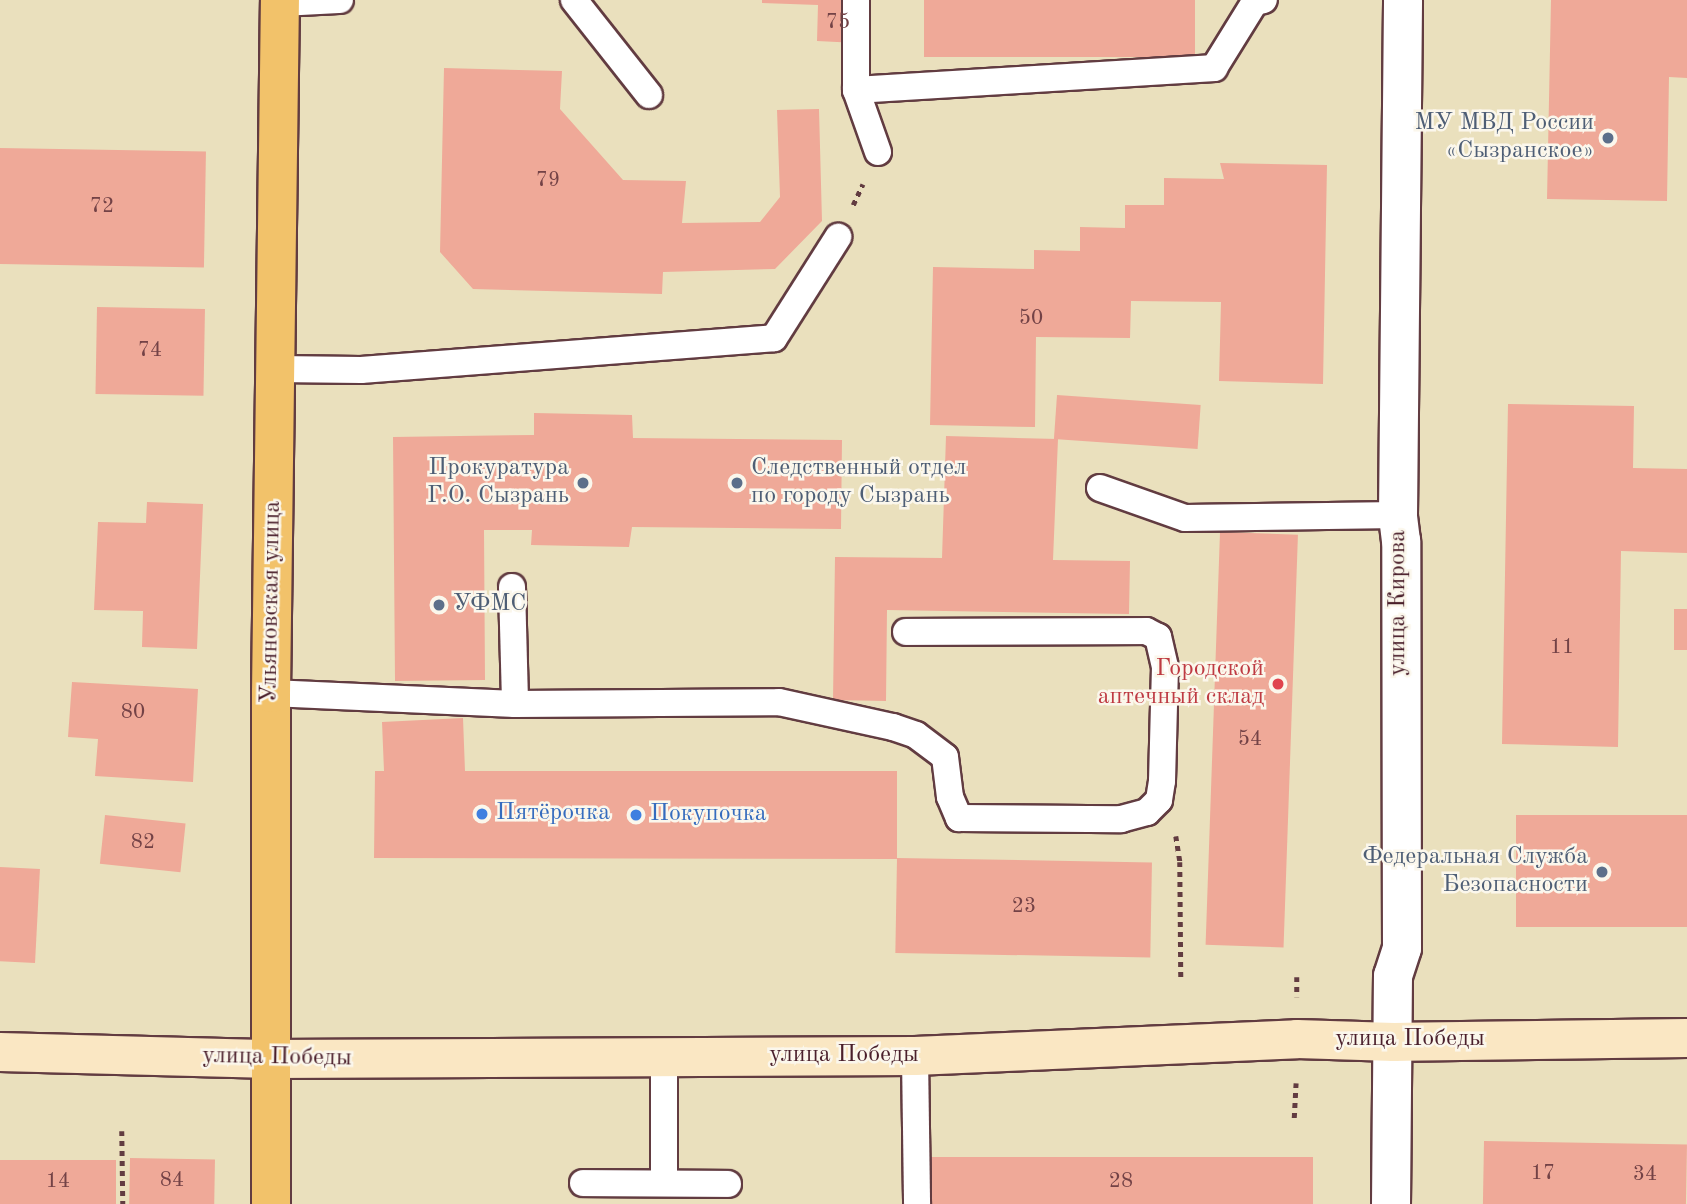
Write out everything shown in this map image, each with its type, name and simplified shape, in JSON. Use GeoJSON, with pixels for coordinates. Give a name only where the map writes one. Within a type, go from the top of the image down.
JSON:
{"type":"FeatureCollection","features":[{"type":"Feature","properties":{"kind":"main road","name":"Ульяновская улица"},"geometry":{"type":"LineString","coordinates":[[271,1204],[271,693],[280,2]]}},
{"type":"Feature","properties":{"kind":"main road","name":"улица Победы"},"geometry":{"type":"LineString","coordinates":[[0,1052],[272,1059],[915,1056],[1297,1040],[1394,1042],[1687,1038]]}},
{"type":"Feature","properties":{"kind":"street","name":"улица Кирова"},"geometry":{"type":"LineString","coordinates":[[1391,1204],[1393,976],[1402,948],[1401,541],[1398,515],[1403,0]]}},
{"type":"Feature","properties":{"kind":"lane"},"geometry":{"type":"LineString","coordinates":[[280,2],[340,0]]}},
{"type":"Feature","properties":{"kind":"lane"},"geometry":{"type":"LineString","coordinates":[[573,0],[649,96]]}},
{"type":"Feature","properties":{"kind":"lane"},"geometry":{"type":"LineString","coordinates":[[856,0],[856,90],[878,152]]}},
{"type":"Feature","properties":{"kind":"lane"},"geometry":{"type":"LineString","coordinates":[[856,90],[1214,68],[1258,1]]}},
{"type":"Feature","properties":{"kind":"lane"},"geometry":{"type":"LineString","coordinates":[[276,369],[361,370],[774,338],[838,237]]}},
{"type":"Feature","properties":{"kind":"lane"},"geometry":{"type":"LineString","coordinates":[[1100,488],[1185,518],[1398,515]]}},
{"type":"Feature","properties":{"kind":"lane"},"geometry":{"type":"LineString","coordinates":[[512,587],[515,704]]}},
{"type":"Feature","properties":{"kind":"lane"},"geometry":{"type":"LineString","coordinates":[[271,693],[515,704],[779,702],[893,727],[916,735],[945,757],[950,797],[959,818],[1121,819],[1147,813],[1159,800],[1162,781],[1165,667],[1158,637],[1146,631],[906,632]]}},
{"type":"Feature","properties":{"kind":"lane"},"geometry":{"type":"LineString","coordinates":[[664,1056],[664,1184]]}},
{"type":"Feature","properties":{"kind":"lane"},"geometry":{"type":"LineString","coordinates":[[915,1056],[917,1204]]}},
{"type":"Feature","properties":{"kind":"lane"},"geometry":{"type":"LineString","coordinates":[[583,1183],[728,1184]]}},
{"type":"Feature","properties":{"kind":"path"},"geometry":{"type":"LineString","coordinates":[[838,237],[878,152]]}},
{"type":"Feature","properties":{"kind":"path"},"geometry":{"type":"LineString","coordinates":[[1147,813],[1175,834],[1180,862],[1181,978]]}},
{"type":"Feature","properties":{"kind":"path"},"geometry":{"type":"LineString","coordinates":[[122,1131],[123,1204]]}},
{"type":"Feature","properties":{"kind":"building"},"geometry":{"type":"Polygon","coordinates":[[[762,0],[860,0],[857,43],[817,41],[818,5],[762,3],[762,0]]]}},
{"type":"Feature","properties":{"kind":"building"},"geometry":{"type":"Polygon","coordinates":[[[924,0],[1195,0],[1195,57],[924,57],[924,0]]]}},
{"type":"Feature","properties":{"kind":"building","name":"МУ МВД России «Сызранское»"},"geometry":{"type":"Polygon","coordinates":[[[1551,0],[1687,0],[1687,78],[1669,77],[1667,201],[1547,199],[1551,0]]]}},
{"type":"Feature","properties":{"kind":"building"},"geometry":{"type":"Polygon","coordinates":[[[444,68],[562,71],[560,109],[623,180],[686,181],[682,223],[760,222],[780,197],[777,110],[819,109],[822,221],[775,269],[663,272],[662,294],[473,289],[440,252],[444,68]]]}},
{"type":"Feature","properties":{"kind":"building"},"geometry":{"type":"Polygon","coordinates":[[[0,148],[206,152],[204,268],[0,264],[0,148]]]}},
{"type":"Feature","properties":{"kind":"building"},"geometry":{"type":"Polygon","coordinates":[[[1220,163],[1327,165],[1323,384],[1219,381],[1221,302],[1131,301],[1130,338],[1036,337],[1035,427],[930,425],[933,267],[1034,269],[1034,250],[1080,251],[1080,227],[1125,228],[1125,205],[1164,205],[1164,178],[1224,179],[1220,163]]]}},
{"type":"Feature","properties":{"kind":"building"},"geometry":{"type":"Polygon","coordinates":[[[97,307],[205,309],[203,396],[95,394],[97,307]]]}},
{"type":"Feature","properties":{"kind":"building"},"geometry":{"type":"Polygon","coordinates":[[[1057,395],[1201,405],[1198,449],[1054,439],[1057,395]]]}},
{"type":"Feature","properties":{"kind":"building"},"geometry":{"type":"Polygon","coordinates":[[[1508,404],[1634,406],[1633,468],[1687,469],[1687,553],[1621,551],[1618,747],[1502,744],[1508,404]]]}},
{"type":"Feature","properties":{"kind":"building"},"geometry":{"type":"Polygon","coordinates":[[[534,413],[632,415],[633,438],[842,440],[841,529],[632,527],[629,547],[531,545],[532,530],[484,530],[485,680],[395,681],[393,437],[534,435],[534,413]]]}},
{"type":"Feature","properties":{"kind":"building"},"geometry":{"type":"Polygon","coordinates":[[[946,436],[1058,439],[1053,560],[1130,561],[1129,614],[887,610],[886,701],[833,700],[835,557],[942,558],[946,436]]]}},
{"type":"Feature","properties":{"kind":"building"},"geometry":{"type":"Polygon","coordinates":[[[147,502],[203,504],[197,649],[142,647],[143,611],[94,610],[98,522],[146,523],[147,502]]]}},
{"type":"Feature","properties":{"kind":"building"},"geometry":{"type":"Polygon","coordinates":[[[1220,532],[1298,535],[1284,947],[1206,945],[1220,532]]]}},
{"type":"Feature","properties":{"kind":"building"},"geometry":{"type":"Polygon","coordinates":[[[1674,609],[1687,609],[1687,650],[1674,650],[1674,609]]]}},
{"type":"Feature","properties":{"kind":"building"},"geometry":{"type":"Polygon","coordinates":[[[72,682],[198,689],[193,782],[95,776],[98,739],[68,737],[72,682]]]}},
{"type":"Feature","properties":{"kind":"building","name":"Покупочка"},"geometry":{"type":"Polygon","coordinates":[[[463,718],[465,771],[897,771],[897,859],[374,858],[375,771],[384,771],[382,722],[463,718]]]}},
{"type":"Feature","properties":{"kind":"building"},"geometry":{"type":"Polygon","coordinates":[[[105,815],[186,823],[180,872],[100,864],[105,815]]]}},
{"type":"Feature","properties":{"kind":"building","name":"Федеральная Служба Безопасности"},"geometry":{"type":"Polygon","coordinates":[[[1516,815],[1687,815],[1687,927],[1516,927],[1516,815]]]}},
{"type":"Feature","properties":{"kind":"building"},"geometry":{"type":"Polygon","coordinates":[[[897,858],[1152,862],[1150,957],[895,953],[897,858]]]}},
{"type":"Feature","properties":{"kind":"building"},"geometry":{"type":"Polygon","coordinates":[[[0,867],[40,869],[35,963],[0,961],[0,867]]]}},
{"type":"Feature","properties":{"kind":"building"},"geometry":{"type":"Polygon","coordinates":[[[1484,1141],[1687,1145],[1686,1204],[1483,1204],[1484,1141]]]}},
{"type":"Feature","properties":{"kind":"building"},"geometry":{"type":"Polygon","coordinates":[[[929,1157],[1313,1157],[1313,1204],[929,1204],[929,1157]]]}},
{"type":"Feature","properties":{"kind":"building"},"geometry":{"type":"Polygon","coordinates":[[[130,1158],[215,1159],[214,1204],[129,1204],[130,1158]]]}},
{"type":"Feature","properties":{"kind":"building"},"geometry":{"type":"Polygon","coordinates":[[[0,1160],[116,1160],[116,1204],[0,1204],[0,1160]]]}},
{"type":"Feature","properties":{"kind":"place","name":"МУ МВД России «Сызранское»"},"geometry":{"type":"Point","coordinates":[1608,138]}},
{"type":"Feature","properties":{"kind":"place","name":"Прокуратура Г.О. Сызрань"},"geometry":{"type":"Point","coordinates":[583,483]}},
{"type":"Feature","properties":{"kind":"place","name":"Следственный отдел по городу Сызрань"},"geometry":{"type":"Point","coordinates":[737,483]}},
{"type":"Feature","properties":{"kind":"place","name":"УФМС"},"geometry":{"type":"Point","coordinates":[439,605]}},
{"type":"Feature","properties":{"kind":"place","name":"Городской аптечный склад"},"geometry":{"type":"Point","coordinates":[1278,684]}},
{"type":"Feature","properties":{"kind":"place","name":"Пятёрочка"},"geometry":{"type":"Point","coordinates":[482,814]}},
{"type":"Feature","properties":{"kind":"place","name":"Покупочка"},"geometry":{"type":"Point","coordinates":[636,815]}},
{"type":"Feature","properties":{"kind":"place","name":"Федеральная Служба Безопасности"},"geometry":{"type":"Point","coordinates":[1602,872]}}]}
